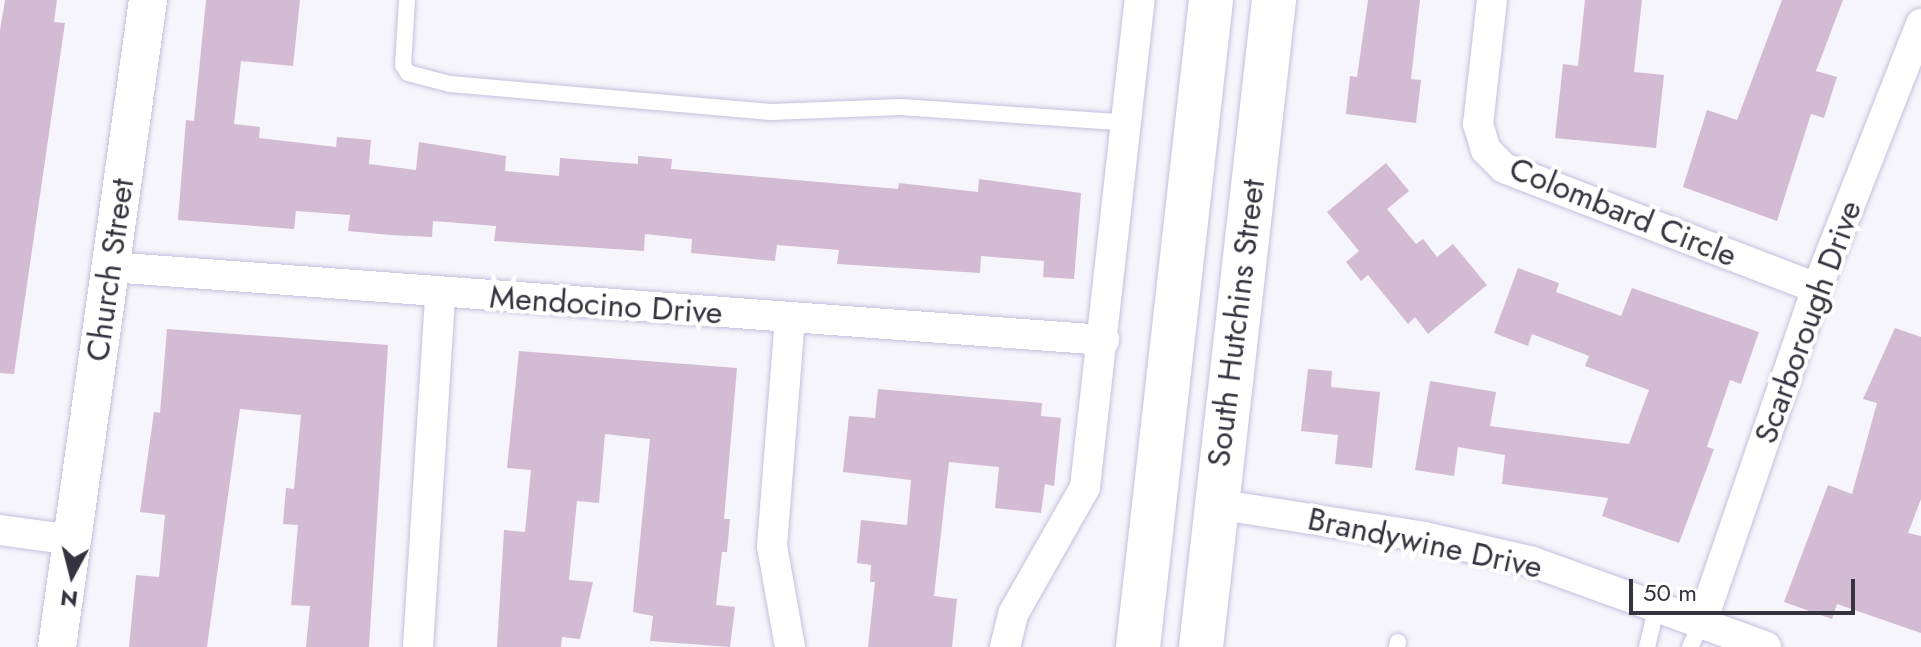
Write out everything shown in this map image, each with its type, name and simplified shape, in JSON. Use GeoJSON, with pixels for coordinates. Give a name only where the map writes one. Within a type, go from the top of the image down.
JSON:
{"type":"FeatureCollection","features":[{"type":"Feature","properties":{"kind":"main road","name":"South Hutchins Street"},"geometry":{"type":"LineString","coordinates":[[1138,647],[1211,0]]}},
{"type":"Feature","properties":{"kind":"main road","name":"South Hutchins Street"},"geometry":{"type":"LineString","coordinates":[[1201,647],[1274,0]]}},
{"type":"Feature","properties":{"kind":"street","name":"Church Street"},"geometry":{"type":"LineString","coordinates":[[57,647],[148,0]]}},
{"type":"Feature","properties":{"kind":"street"},"geometry":{"type":"LineString","coordinates":[[1005,647],[1013,614],[1085,487],[1140,0]]}},
{"type":"Feature","properties":{"kind":"street","name":"Colombard Circle"},"geometry":{"type":"LineString","coordinates":[[1492,0],[1478,124],[1486,150],[1504,168],[1817,288]]}},
{"type":"Feature","properties":{"kind":"street","name":"Scarborough Drive"},"geometry":{"type":"LineString","coordinates":[[1696,634],[1817,288],[1921,24]]}},
{"type":"Feature","properties":{"kind":"street","name":"Mendocino Drive"},"geometry":{"type":"LineString","coordinates":[[110,267],[1104,340]]}},
{"type":"Feature","properties":{"kind":"street"},"geometry":{"type":"LineString","coordinates":[[418,647],[440,293]]}},
{"type":"Feature","properties":{"kind":"street"},"geometry":{"type":"LineString","coordinates":[[790,318],[772,546],[790,647]]}},
{"type":"Feature","properties":{"kind":"street","name":"Brandywine Drive"},"geometry":{"type":"LineString","coordinates":[[1216,504],[1425,537],[1533,562],[1657,606],[1696,634],[1766,647]]}},
{"type":"Feature","properties":{"kind":"street"},"geometry":{"type":"LineString","coordinates":[[4,530],[73,540]]}},
{"type":"Feature","properties":{"kind":"lane"},"geometry":{"type":"LineString","coordinates":[[407,0],[403,65],[408,73],[450,84],[771,112],[901,107],[1127,123]]}},
{"type":"Feature","properties":{"kind":"lane"},"geometry":{"type":"LineString","coordinates":[[1647,647],[1657,606]]}},
{"type":"Feature","properties":{"kind":"building"},"geometry":{"type":"Polygon","coordinates":[[[5,0],[57,0],[54,22],[65,23],[14,374],[0,373],[0,30],[5,0]]]}},
{"type":"Feature","properties":{"kind":"building"},"geometry":{"type":"Polygon","coordinates":[[[206,0],[300,0],[293,66],[241,61],[234,124],[260,127],[259,138],[336,147],[337,137],[371,140],[369,164],[416,170],[419,142],[506,156],[505,171],[559,176],[560,158],[638,164],[638,156],[672,159],[671,169],[898,189],[899,183],[978,192],[979,179],[1081,193],[1074,279],[1043,277],[1044,261],[981,256],[980,273],[837,264],[839,250],[777,245],[775,261],[691,253],[692,239],[645,234],[644,251],[494,241],[496,226],[433,221],[432,237],[348,231],[350,215],[296,211],[294,229],[178,220],[186,120],[194,121],[206,0]]]}},
{"type":"Feature","properties":{"kind":"building"},"geometry":{"type":"Polygon","coordinates":[[[1368,0],[1420,0],[1411,79],[1421,80],[1416,123],[1346,114],[1350,76],[1357,77],[1368,0]]]}},
{"type":"Feature","properties":{"kind":"building"},"geometry":{"type":"Polygon","coordinates":[[[1585,0],[1642,0],[1634,72],[1664,75],[1656,148],[1555,138],[1563,64],[1578,66],[1585,0]]]}},
{"type":"Feature","properties":{"kind":"building"},"geometry":{"type":"Polygon","coordinates":[[[1782,0],[1843,0],[1816,71],[1837,77],[1824,118],[1811,114],[1777,221],[1683,187],[1707,110],[1737,120],[1782,0]]]}},
{"type":"Feature","properties":{"kind":"building"},"geometry":{"type":"Polygon","coordinates":[[[1386,163],[1409,191],[1387,209],[1416,244],[1423,239],[1437,257],[1453,244],[1487,285],[1428,334],[1415,317],[1408,324],[1368,275],[1361,281],[1346,262],[1359,251],[1327,212],[1386,163]]]}},
{"type":"Feature","properties":{"kind":"building"},"geometry":{"type":"Polygon","coordinates":[[[1518,268],[1559,283],[1556,292],[1621,316],[1632,288],[1759,332],[1741,384],[1730,380],[1707,447],[1714,449],[1679,543],[1602,516],[1608,498],[1502,484],[1505,455],[1458,447],[1454,476],[1415,470],[1430,381],[1496,392],[1490,426],[1629,444],[1649,390],[1585,366],[1589,356],[1532,334],[1528,346],[1494,333],[1518,268]]]}},
{"type":"Feature","properties":{"kind":"building"},"geometry":{"type":"Polygon","coordinates":[[[1895,328],[1921,337],[1921,499],[1908,533],[1921,536],[1921,633],[1837,604],[1832,619],[1784,602],[1828,485],[1852,494],[1877,403],[1863,399],[1895,328]]]}},
{"type":"Feature","properties":{"kind":"building"},"geometry":{"type":"Polygon","coordinates":[[[167,329],[388,345],[369,647],[306,647],[310,606],[291,605],[298,525],[283,524],[286,488],[294,489],[301,415],[240,409],[207,647],[129,647],[136,575],[159,577],[165,515],[140,512],[154,412],[160,413],[167,329]]]}},
{"type":"Feature","properties":{"kind":"building"},"geometry":{"type":"Polygon","coordinates":[[[519,351],[737,368],[724,519],[730,519],[727,552],[722,552],[716,605],[735,607],[730,647],[650,641],[653,616],[633,612],[650,439],[605,434],[599,503],[577,501],[569,580],[593,582],[580,639],[562,637],[561,647],[497,647],[504,530],[525,532],[531,470],[507,468],[519,351]]]}},
{"type":"Feature","properties":{"kind":"building"},"geometry":{"type":"Polygon","coordinates":[[[1308,369],[1332,371],[1331,387],[1380,392],[1372,468],[1335,464],[1338,435],[1301,431],[1308,369]]]}},
{"type":"Feature","properties":{"kind":"building"},"geometry":{"type":"Polygon","coordinates":[[[878,389],[1042,403],[1041,416],[1061,418],[1054,486],[1045,484],[1041,513],[995,508],[999,467],[949,462],[934,596],[957,599],[952,647],[868,647],[875,582],[870,582],[871,565],[857,563],[861,520],[907,525],[911,480],[843,472],[849,416],[875,418],[878,389]]]}}]}
